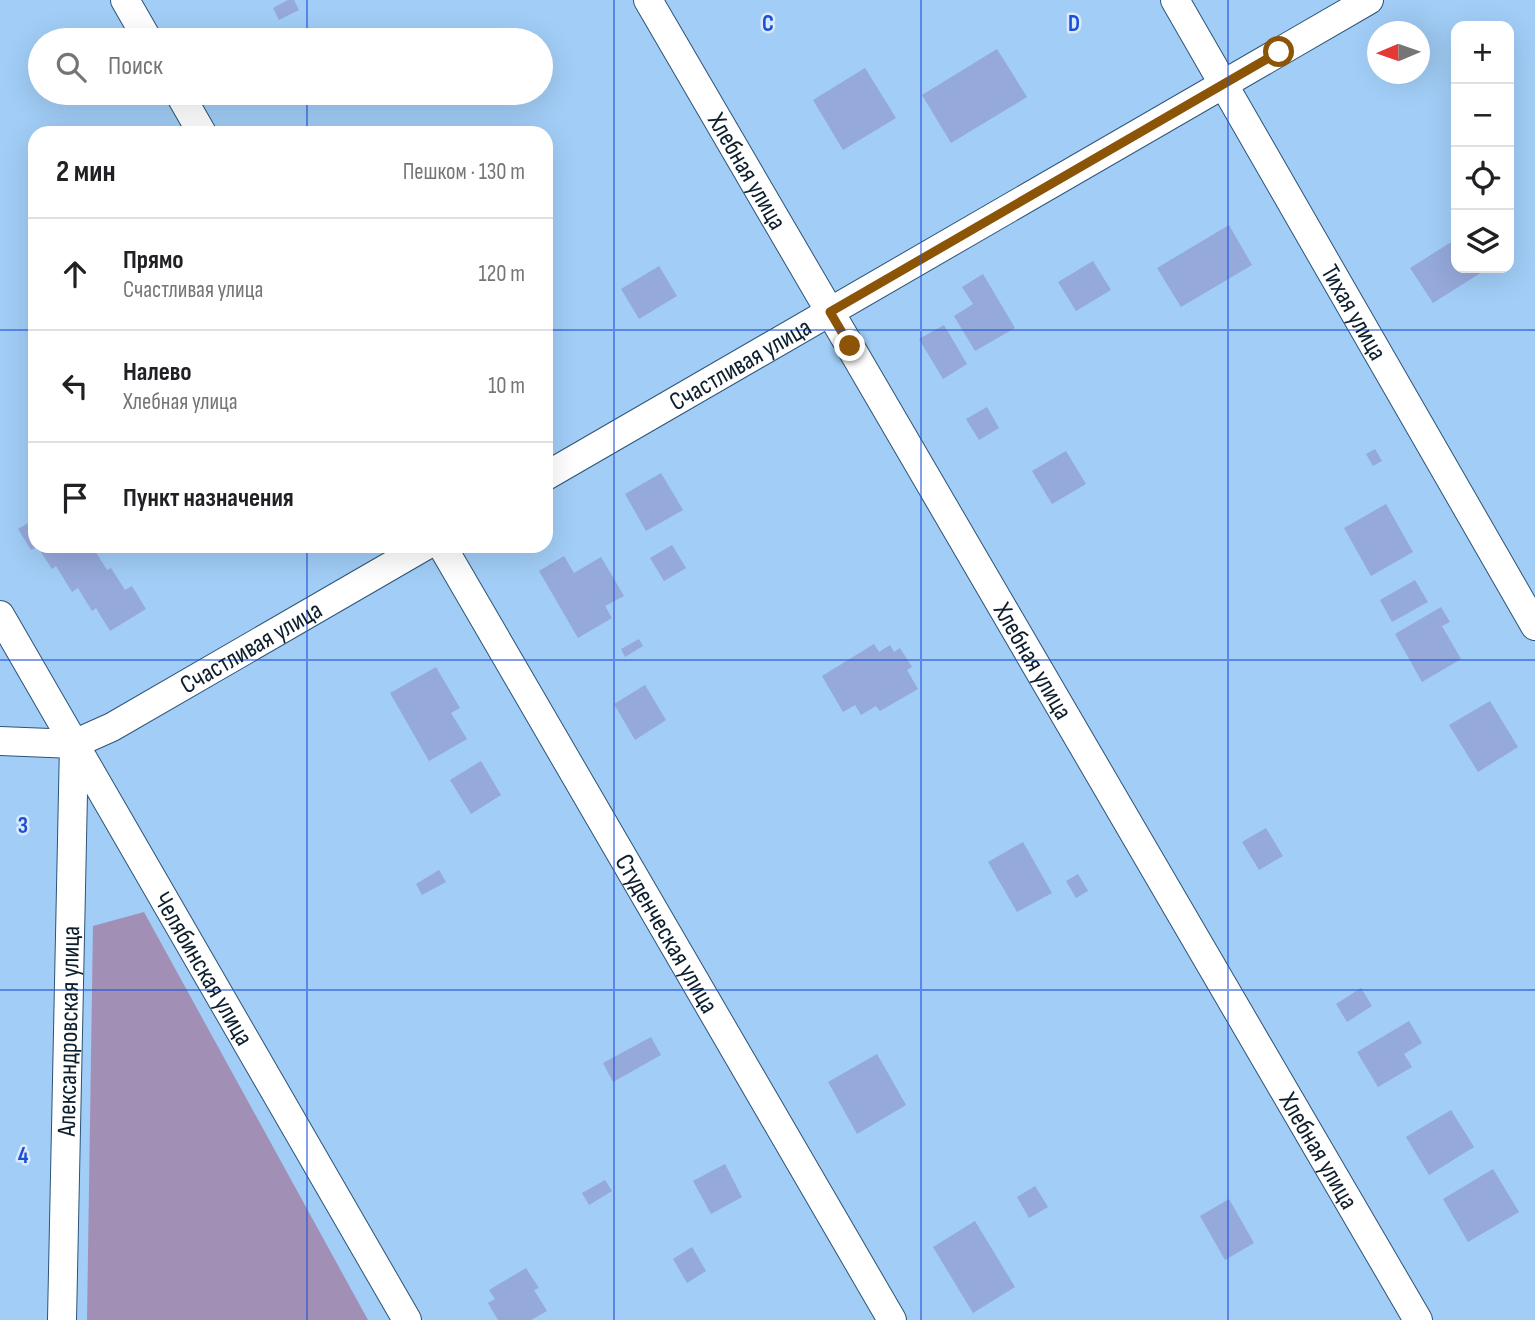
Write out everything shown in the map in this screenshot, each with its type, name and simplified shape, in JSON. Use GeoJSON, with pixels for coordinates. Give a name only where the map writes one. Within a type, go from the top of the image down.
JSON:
{"type":"FeatureCollection","features":[{"type":"Feature","properties":{"kind":"street"},"geometry":{"type":"LineString","coordinates":[[125,0],[141,28]]}},
{"type":"Feature","properties":{"kind":"street","name":"Хлебная улица"},"geometry":{"type":"LineString","coordinates":[[648,0],[1418,1320]]}},
{"type":"Feature","properties":{"kind":"street","name":"Тихая улица"},"geometry":{"type":"LineString","coordinates":[[1175,0],[1535,626]]}},
{"type":"Feature","properties":{"kind":"street","name":"Счастливая улица"},"geometry":{"type":"LineString","coordinates":[[553,472],[1369,0]]}},
{"type":"Feature","properties":{"kind":"street"},"geometry":{"type":"LineString","coordinates":[[185,105],[198,126]]}},
{"type":"Feature","properties":{"kind":"street","name":"Счастливая улица"},"geometry":{"type":"LineString","coordinates":[[74,744],[112,727],[413,553]]}},
{"type":"Feature","properties":{"kind":"street","name":"Студенческая улица"},"geometry":{"type":"LineString","coordinates":[[446,553],[892,1320]]}},
{"type":"Feature","properties":{"kind":"street","name":"Челябинская улица"},"geometry":{"type":"LineString","coordinates":[[0,615],[407,1320]]}},
{"type":"Feature","properties":{"kind":"street"},"geometry":{"type":"LineString","coordinates":[[0,741],[74,744]]}},
{"type":"Feature","properties":{"kind":"street","name":"Александровская улица"},"geometry":{"type":"LineString","coordinates":[[62,1320],[74,744]]}},
{"type":"Feature","properties":{"kind":"shaded area"},"geometry":{"type":"Polygon","coordinates":[[[144,912],[368,1320],[87,1320],[93,926],[144,912]]]}},
{"type":"Feature","properties":{"kind":"building"},"geometry":{"type":"Polygon","coordinates":[[[288,0],[294,0],[299,10],[279,20],[273,8],[288,0]]]}},
{"type":"Feature","properties":{"kind":"building"},"geometry":{"type":"Polygon","coordinates":[[[997,49],[1027,97],[951,143],[922,95],[997,49]]]}},
{"type":"Feature","properties":{"kind":"building"},"geometry":{"type":"Polygon","coordinates":[[[865,68],[896,118],[843,150],[813,100],[865,68]]]}},
{"type":"Feature","properties":{"kind":"building"},"geometry":{"type":"Polygon","coordinates":[[[1229,225],[1252,265],[1181,307],[1157,268],[1229,225]]]}},
{"type":"Feature","properties":{"kind":"building"},"geometry":{"type":"Polygon","coordinates":[[[1451,242],[1451,273],[1480,273],[1433,303],[1410,268],[1451,242]]]}},
{"type":"Feature","properties":{"kind":"building"},"geometry":{"type":"Polygon","coordinates":[[[1093,261],[1111,290],[1076,311],[1058,282],[1093,261]]]}},
{"type":"Feature","properties":{"kind":"building"},"geometry":{"type":"Polygon","coordinates":[[[659,266],[677,296],[639,319],[621,289],[659,266]]]}},
{"type":"Feature","properties":{"kind":"building"},"geometry":{"type":"Polygon","coordinates":[[[983,274],[1015,328],[975,351],[954,316],[973,304],[962,287],[983,274]]]}},
{"type":"Feature","properties":{"kind":"building"},"geometry":{"type":"Polygon","coordinates":[[[944,325],[967,364],[943,379],[919,339],[944,325]]]}},
{"type":"Feature","properties":{"kind":"building"},"geometry":{"type":"Polygon","coordinates":[[[987,407],[999,428],[979,440],[966,419],[987,407]]]}},
{"type":"Feature","properties":{"kind":"building"},"geometry":{"type":"Polygon","coordinates":[[[1375,449],[1382,461],[1373,466],[1366,454],[1375,449]]]}},
{"type":"Feature","properties":{"kind":"building"},"geometry":{"type":"Polygon","coordinates":[[[1066,451],[1086,484],[1052,504],[1032,471],[1066,451]]]}},
{"type":"Feature","properties":{"kind":"building"},"geometry":{"type":"Polygon","coordinates":[[[661,473],[683,510],[646,531],[625,494],[661,473]]]}},
{"type":"Feature","properties":{"kind":"building"},"geometry":{"type":"Polygon","coordinates":[[[1386,504],[1413,552],[1371,576],[1344,528],[1386,504]]]}},
{"type":"Feature","properties":{"kind":"building"},"geometry":{"type":"Polygon","coordinates":[[[28,523],[28,545],[18,529],[28,523]]]}},
{"type":"Feature","properties":{"kind":"building"},"geometry":{"type":"Polygon","coordinates":[[[672,545],[686,568],[664,581],[650,558],[672,545]]]}},
{"type":"Feature","properties":{"kind":"building"},"geometry":{"type":"Polygon","coordinates":[[[42,553],[96,553],[107,570],[111,568],[125,590],[132,586],[146,609],[110,631],[96,608],[92,611],[78,588],[72,592],[56,566],[52,569],[42,553]]]}},
{"type":"Feature","properties":{"kind":"building"},"geometry":{"type":"Polygon","coordinates":[[[564,556],[574,573],[601,557],[624,596],[605,606],[612,618],[578,638],[539,571],[564,556]]]}},
{"type":"Feature","properties":{"kind":"building"},"geometry":{"type":"Polygon","coordinates":[[[1415,580],[1428,602],[1392,622],[1380,600],[1415,580]]]}},
{"type":"Feature","properties":{"kind":"building"},"geometry":{"type":"Polygon","coordinates":[[[1441,607],[1450,622],[1442,626],[1461,659],[1422,682],[1395,634],[1441,607]]]}},
{"type":"Feature","properties":{"kind":"building"},"geometry":{"type":"Polygon","coordinates":[[[639,639],[643,646],[625,657],[621,649],[639,639]]]}},
{"type":"Feature","properties":{"kind":"building"},"geometry":{"type":"Polygon","coordinates":[[[874,644],[879,652],[890,645],[894,652],[900,648],[912,667],[907,670],[918,689],[880,711],[876,706],[861,715],[855,705],[843,712],[822,676],[874,644]]]}},
{"type":"Feature","properties":{"kind":"building"},"geometry":{"type":"Polygon","coordinates":[[[436,667],[460,708],[451,713],[467,739],[429,761],[390,693],[436,667]]]}},
{"type":"Feature","properties":{"kind":"building"},"geometry":{"type":"Polygon","coordinates":[[[645,685],[666,720],[635,740],[614,704],[645,685]]]}},
{"type":"Feature","properties":{"kind":"building"},"geometry":{"type":"Polygon","coordinates":[[[1490,701],[1518,747],[1478,772],[1449,725],[1490,701]]]}},
{"type":"Feature","properties":{"kind":"building"},"geometry":{"type":"Polygon","coordinates":[[[481,761],[501,795],[471,814],[450,780],[481,761]]]}},
{"type":"Feature","properties":{"kind":"building"},"geometry":{"type":"Polygon","coordinates":[[[1266,828],[1283,856],[1259,870],[1242,842],[1266,828]]]}},
{"type":"Feature","properties":{"kind":"building"},"geometry":{"type":"Polygon","coordinates":[[[1023,842],[1052,893],[1017,912],[988,862],[1023,842]]]}},
{"type":"Feature","properties":{"kind":"building"},"geometry":{"type":"Polygon","coordinates":[[[439,870],[446,882],[422,895],[416,884],[439,870]]]}},
{"type":"Feature","properties":{"kind":"building"},"geometry":{"type":"Polygon","coordinates":[[[1078,874],[1088,891],[1076,898],[1066,881],[1078,874]]]}},
{"type":"Feature","properties":{"kind":"building"},"geometry":{"type":"Polygon","coordinates":[[[1361,988],[1372,1006],[1347,1022],[1336,1004],[1361,988]]]}},
{"type":"Feature","properties":{"kind":"building"},"geometry":{"type":"Polygon","coordinates":[[[1409,1021],[1422,1043],[1404,1054],[1412,1067],[1378,1087],[1357,1052],[1409,1021]]]}},
{"type":"Feature","properties":{"kind":"building"},"geometry":{"type":"Polygon","coordinates":[[[651,1037],[661,1055],[613,1082],[603,1063],[651,1037]]]}},
{"type":"Feature","properties":{"kind":"building"},"geometry":{"type":"Polygon","coordinates":[[[877,1054],[906,1105],[857,1134],[828,1082],[877,1054]]]}},
{"type":"Feature","properties":{"kind":"building"},"geometry":{"type":"Polygon","coordinates":[[[1451,1110],[1474,1147],[1429,1175],[1406,1137],[1451,1110]]]}},
{"type":"Feature","properties":{"kind":"building"},"geometry":{"type":"Polygon","coordinates":[[[725,1164],[742,1197],[711,1214],[693,1181],[725,1164]]]}},
{"type":"Feature","properties":{"kind":"building"},"geometry":{"type":"Polygon","coordinates":[[[1493,1169],[1519,1212],[1468,1242],[1443,1199],[1493,1169]]]}},
{"type":"Feature","properties":{"kind":"building"},"geometry":{"type":"Polygon","coordinates":[[[605,1180],[612,1191],[589,1205],[582,1193],[605,1180]]]}},
{"type":"Feature","properties":{"kind":"building"},"geometry":{"type":"Polygon","coordinates":[[[1035,1186],[1048,1207],[1029,1218],[1017,1197],[1035,1186]]]}},
{"type":"Feature","properties":{"kind":"building"},"geometry":{"type":"Polygon","coordinates":[[[1229,1199],[1254,1243],[1225,1260],[1200,1216],[1229,1199]]]}},
{"type":"Feature","properties":{"kind":"building"},"geometry":{"type":"Polygon","coordinates":[[[975,1221],[1015,1287],[973,1313],[933,1247],[975,1221]]]}},
{"type":"Feature","properties":{"kind":"building"},"geometry":{"type":"Polygon","coordinates":[[[692,1247],[706,1271],[687,1283],[673,1259],[692,1247]]]}},
{"type":"Feature","properties":{"kind":"building"},"geometry":{"type":"Polygon","coordinates":[[[526,1268],[539,1288],[534,1290],[547,1311],[531,1320],[498,1320],[488,1303],[495,1299],[489,1290],[526,1268]]]}},
{"type":"Feature","properties":{"kind":"route"},"geometry":{"type":"LineString","coordinates":[[850,346],[830,312],[1279,52]]}}]}
